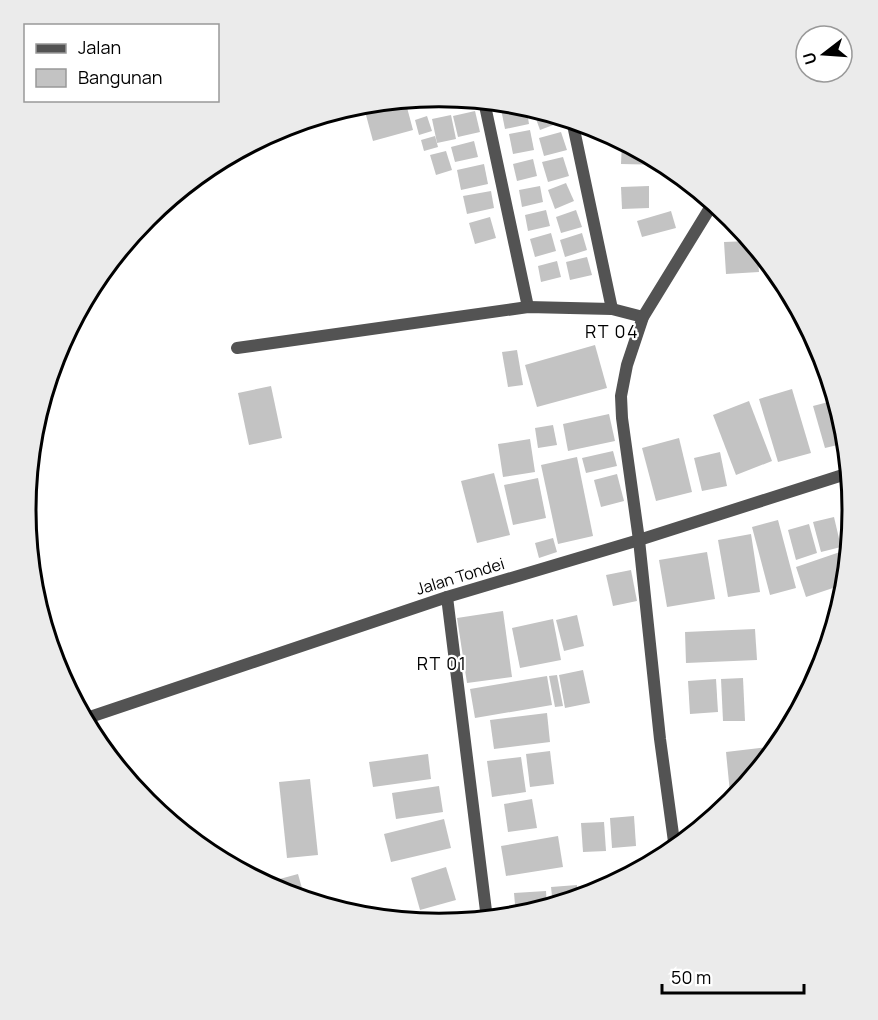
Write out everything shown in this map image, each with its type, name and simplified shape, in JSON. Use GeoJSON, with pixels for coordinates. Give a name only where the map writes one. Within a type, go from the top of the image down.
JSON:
{"type":"FeatureCollection","features":[{"type":"Feature","properties":{"kind":"street"},"geometry":{"type":"LineString","coordinates":[[486,110],[528,307]]}},
{"type":"Feature","properties":{"kind":"street"},"geometry":{"type":"LineString","coordinates":[[574,130],[612,309]]}},
{"type":"Feature","properties":{"kind":"street"},"geometry":{"type":"LineString","coordinates":[[673,838],[621,396],[627,365],[643,316],[708,210]]}},
{"type":"Feature","properties":{"kind":"street"},"geometry":{"type":"LineString","coordinates":[[237,348],[528,307],[612,309],[643,316]]}},
{"type":"Feature","properties":{"kind":"street","name":"Jalan Tondei"},"geometry":{"type":"LineString","coordinates":[[92,715],[447,597],[639,540],[840,476]]}},
{"type":"Feature","properties":{"kind":"street"},"geometry":{"type":"LineString","coordinates":[[447,597],[486,910]]}},
{"type":"Feature","properties":{"kind":"building"},"geometry":{"type":"Polygon","coordinates":[[[407,108],[413,130],[373,141],[366,114],[407,108]]]}},
{"type":"Feature","properties":{"kind":"building"},"geometry":{"type":"Polygon","coordinates":[[[475,111],[480,132],[458,137],[453,116],[475,111]]]}},
{"type":"Feature","properties":{"kind":"building"},"geometry":{"type":"Polygon","coordinates":[[[502,112],[528,117],[529,124],[505,129],[502,112]]]}},
{"type":"Feature","properties":{"kind":"building"},"geometry":{"type":"Polygon","coordinates":[[[451,115],[456,139],[437,143],[432,119],[451,115]]]}},
{"type":"Feature","properties":{"kind":"building"},"geometry":{"type":"Polygon","coordinates":[[[427,116],[432,131],[419,135],[415,120],[427,116]]]}},
{"type":"Feature","properties":{"kind":"building"},"geometry":{"type":"Polygon","coordinates":[[[536,119],[555,124],[540,130],[536,119]]]}},
{"type":"Feature","properties":{"kind":"building"},"geometry":{"type":"Polygon","coordinates":[[[530,130],[534,150],[513,154],[509,134],[530,130]]]}},
{"type":"Feature","properties":{"kind":"building"},"geometry":{"type":"Polygon","coordinates":[[[561,132],[567,150],[544,156],[539,138],[561,132]]]}},
{"type":"Feature","properties":{"kind":"building"},"geometry":{"type":"Polygon","coordinates":[[[435,136],[438,147],[424,151],[421,140],[435,136]]]}},
{"type":"Feature","properties":{"kind":"building"},"geometry":{"type":"Polygon","coordinates":[[[474,141],[478,157],[455,162],[451,147],[474,141]]]}},
{"type":"Feature","properties":{"kind":"building"},"geometry":{"type":"Polygon","coordinates":[[[446,151],[452,170],[436,175],[430,155],[446,151]]]}},
{"type":"Feature","properties":{"kind":"building"},"geometry":{"type":"Polygon","coordinates":[[[622,151],[647,165],[621,164],[622,151]]]}},
{"type":"Feature","properties":{"kind":"building"},"geometry":{"type":"Polygon","coordinates":[[[563,157],[569,176],[548,182],[542,162],[563,157]]]}},
{"type":"Feature","properties":{"kind":"building"},"geometry":{"type":"Polygon","coordinates":[[[533,159],[537,176],[517,181],[513,164],[533,159]]]}},
{"type":"Feature","properties":{"kind":"building"},"geometry":{"type":"Polygon","coordinates":[[[484,164],[488,184],[461,190],[457,170],[484,164]]]}},
{"type":"Feature","properties":{"kind":"building"},"geometry":{"type":"Polygon","coordinates":[[[566,183],[574,201],[555,209],[548,190],[566,183]]]}},
{"type":"Feature","properties":{"kind":"building"},"geometry":{"type":"Polygon","coordinates":[[[540,186],[543,202],[522,207],[519,190],[540,186]]]}},
{"type":"Feature","properties":{"kind":"building"},"geometry":{"type":"Polygon","coordinates":[[[649,186],[649,208],[622,209],[621,187],[649,186]]]}},
{"type":"Feature","properties":{"kind":"building"},"geometry":{"type":"Polygon","coordinates":[[[491,191],[494,208],[467,214],[463,196],[491,191]]]}},
{"type":"Feature","properties":{"kind":"building"},"geometry":{"type":"Polygon","coordinates":[[[546,210],[550,226],[528,231],[525,215],[546,210]]]}},
{"type":"Feature","properties":{"kind":"building"},"geometry":{"type":"Polygon","coordinates":[[[576,210],[582,227],[561,233],[556,217],[576,210]]]}},
{"type":"Feature","properties":{"kind":"building"},"geometry":{"type":"Polygon","coordinates":[[[671,211],[676,228],[642,237],[637,221],[671,211]]]}},
{"type":"Feature","properties":{"kind":"building"},"geometry":{"type":"Polygon","coordinates":[[[490,217],[496,238],[475,244],[469,223],[490,217]]]}},
{"type":"Feature","properties":{"kind":"building"},"geometry":{"type":"Polygon","coordinates":[[[551,233],[556,251],[535,257],[530,239],[551,233]]]}},
{"type":"Feature","properties":{"kind":"building"},"geometry":{"type":"Polygon","coordinates":[[[582,233],[587,250],[565,257],[560,240],[582,233]]]}},
{"type":"Feature","properties":{"kind":"building"},"geometry":{"type":"Polygon","coordinates":[[[740,241],[758,264],[759,272],[726,274],[724,242],[740,241]]]}},
{"type":"Feature","properties":{"kind":"building"},"geometry":{"type":"Polygon","coordinates":[[[587,257],[592,275],[570,280],[566,262],[587,257]]]}},
{"type":"Feature","properties":{"kind":"building"},"geometry":{"type":"Polygon","coordinates":[[[557,261],[561,277],[541,282],[538,266],[557,261]]]}},
{"type":"Feature","properties":{"kind":"building"},"geometry":{"type":"Polygon","coordinates":[[[595,345],[607,388],[537,407],[525,365],[595,345]]]}},
{"type":"Feature","properties":{"kind":"building"},"geometry":{"type":"Polygon","coordinates":[[[517,350],[523,385],[508,387],[502,352],[517,350]]]}},
{"type":"Feature","properties":{"kind":"building"},"geometry":{"type":"Polygon","coordinates":[[[271,386],[282,438],[249,445],[238,393],[271,386]]]}},
{"type":"Feature","properties":{"kind":"building"},"geometry":{"type":"Polygon","coordinates":[[[792,389],[811,453],[778,462],[759,399],[792,389]]]}},
{"type":"Feature","properties":{"kind":"building"},"geometry":{"type":"Polygon","coordinates":[[[749,401],[772,461],[736,475],[713,415],[749,401]]]}},
{"type":"Feature","properties":{"kind":"building"},"geometry":{"type":"Polygon","coordinates":[[[827,402],[837,445],[825,448],[813,406],[827,402]]]}},
{"type":"Feature","properties":{"kind":"building"},"geometry":{"type":"Polygon","coordinates":[[[609,414],[615,441],[568,451],[563,424],[609,414]]]}},
{"type":"Feature","properties":{"kind":"building"},"geometry":{"type":"Polygon","coordinates":[[[553,425],[557,445],[538,448],[535,428],[553,425]]]}},
{"type":"Feature","properties":{"kind":"building"},"geometry":{"type":"Polygon","coordinates":[[[679,438],[692,492],[656,501],[642,448],[679,438]]]}},
{"type":"Feature","properties":{"kind":"building"},"geometry":{"type":"Polygon","coordinates":[[[530,439],[535,472],[503,477],[498,444],[530,439]]]}},
{"type":"Feature","properties":{"kind":"building"},"geometry":{"type":"Polygon","coordinates":[[[613,451],[617,466],[586,473],[582,458],[613,451]]]}},
{"type":"Feature","properties":{"kind":"building"},"geometry":{"type":"Polygon","coordinates":[[[720,452],[727,486],[702,491],[694,458],[720,452]]]}},
{"type":"Feature","properties":{"kind":"building"},"geometry":{"type":"Polygon","coordinates":[[[577,457],[593,536],[558,544],[541,465],[577,457]]]}},
{"type":"Feature","properties":{"kind":"building"},"geometry":{"type":"Polygon","coordinates":[[[494,473],[510,535],[477,543],[461,481],[494,473]]]}},
{"type":"Feature","properties":{"kind":"building"},"geometry":{"type":"Polygon","coordinates":[[[617,474],[624,501],[601,507],[594,480],[617,474]]]}},
{"type":"Feature","properties":{"kind":"building"},"geometry":{"type":"Polygon","coordinates":[[[538,478],[546,518],[513,525],[504,485],[538,478]]]}},
{"type":"Feature","properties":{"kind":"building"},"geometry":{"type":"Polygon","coordinates":[[[834,517],[840,547],[821,552],[813,522],[834,517]]]}},
{"type":"Feature","properties":{"kind":"building"},"geometry":{"type":"Polygon","coordinates":[[[778,520],[796,588],[770,595],[752,527],[778,520]]]}},
{"type":"Feature","properties":{"kind":"building"},"geometry":{"type":"Polygon","coordinates":[[[809,524],[817,553],[796,560],[788,530],[809,524]]]}},
{"type":"Feature","properties":{"kind":"building"},"geometry":{"type":"Polygon","coordinates":[[[751,534],[760,592],[728,597],[718,540],[751,534]]]}},
{"type":"Feature","properties":{"kind":"building"},"geometry":{"type":"Polygon","coordinates":[[[553,538],[557,552],[539,558],[535,543],[553,538]]]}},
{"type":"Feature","properties":{"kind":"building"},"geometry":{"type":"Polygon","coordinates":[[[707,552],[715,599],[667,607],[659,560],[707,552]]]}},
{"type":"Feature","properties":{"kind":"building"},"geometry":{"type":"Polygon","coordinates":[[[840,552],[834,588],[806,597],[796,567],[840,552]]]}},
{"type":"Feature","properties":{"kind":"building"},"geometry":{"type":"Polygon","coordinates":[[[631,570],[637,601],[613,606],[606,575],[631,570]]]}},
{"type":"Feature","properties":{"kind":"building"},"geometry":{"type":"Polygon","coordinates":[[[503,611],[512,677],[467,683],[457,618],[503,611]]]}},
{"type":"Feature","properties":{"kind":"building"},"geometry":{"type":"Polygon","coordinates":[[[577,615],[584,646],[564,651],[556,620],[577,615]]]}},
{"type":"Feature","properties":{"kind":"building"},"geometry":{"type":"Polygon","coordinates":[[[553,619],[561,660],[520,668],[512,628],[553,619]]]}},
{"type":"Feature","properties":{"kind":"building"},"geometry":{"type":"Polygon","coordinates":[[[755,629],[757,660],[686,663],[685,632],[755,629]]]}},
{"type":"Feature","properties":{"kind":"building"},"geometry":{"type":"Polygon","coordinates":[[[583,670],[590,703],[565,708],[559,675],[583,670]]]}},
{"type":"Feature","properties":{"kind":"building"},"geometry":{"type":"Polygon","coordinates":[[[557,675],[563,706],[555,707],[549,676],[557,675]]]}},
{"type":"Feature","properties":{"kind":"building"},"geometry":{"type":"Polygon","coordinates":[[[547,676],[552,705],[475,718],[470,689],[547,676]]]}},
{"type":"Feature","properties":{"kind":"building"},"geometry":{"type":"Polygon","coordinates":[[[743,678],[745,721],[723,721],[721,679],[743,678]]]}},
{"type":"Feature","properties":{"kind":"building"},"geometry":{"type":"Polygon","coordinates":[[[716,679],[718,712],[690,714],[688,681],[716,679]]]}},
{"type":"Feature","properties":{"kind":"building"},"geometry":{"type":"Polygon","coordinates":[[[547,713],[550,742],[494,749],[490,720],[547,713]]]}},
{"type":"Feature","properties":{"kind":"building"},"geometry":{"type":"Polygon","coordinates":[[[764,747],[730,789],[726,752],[764,747]]]}},
{"type":"Feature","properties":{"kind":"building"},"geometry":{"type":"Polygon","coordinates":[[[550,751],[554,784],[530,787],[526,754],[550,751]]]}},
{"type":"Feature","properties":{"kind":"building"},"geometry":{"type":"Polygon","coordinates":[[[428,754],[431,779],[373,787],[369,762],[428,754]]]}},
{"type":"Feature","properties":{"kind":"building"},"geometry":{"type":"Polygon","coordinates":[[[521,757],[526,792],[492,797],[487,761],[521,757]]]}},
{"type":"Feature","properties":{"kind":"building"},"geometry":{"type":"Polygon","coordinates":[[[310,779],[318,855],[287,858],[279,782],[310,779]]]}},
{"type":"Feature","properties":{"kind":"building"},"geometry":{"type":"Polygon","coordinates":[[[439,786],[443,812],[396,819],[392,793],[439,786]]]}},
{"type":"Feature","properties":{"kind":"building"},"geometry":{"type":"Polygon","coordinates":[[[532,799],[537,828],[508,832],[504,804],[532,799]]]}},
{"type":"Feature","properties":{"kind":"building"},"geometry":{"type":"Polygon","coordinates":[[[634,816],[636,846],[612,848],[610,818],[634,816]]]}},
{"type":"Feature","properties":{"kind":"building"},"geometry":{"type":"Polygon","coordinates":[[[444,819],[451,848],[391,862],[384,834],[444,819]]]}},
{"type":"Feature","properties":{"kind":"building"},"geometry":{"type":"Polygon","coordinates":[[[604,822],[606,851],[583,852],[581,823],[604,822]]]}},
{"type":"Feature","properties":{"kind":"building"},"geometry":{"type":"Polygon","coordinates":[[[558,836],[563,867],[506,876],[501,846],[558,836]]]}},
{"type":"Feature","properties":{"kind":"building"},"geometry":{"type":"Polygon","coordinates":[[[446,867],[456,900],[420,910],[411,878],[446,867]]]}},
{"type":"Feature","properties":{"kind":"building"},"geometry":{"type":"Polygon","coordinates":[[[298,874],[302,889],[285,882],[279,879],[298,874]]]}},
{"type":"Feature","properties":{"kind":"building"},"geometry":{"type":"Polygon","coordinates":[[[577,885],[577,889],[552,897],[551,887],[577,885]]]}},
{"type":"Feature","properties":{"kind":"building"},"geometry":{"type":"Polygon","coordinates":[[[546,891],[546,898],[515,906],[514,893],[546,891]]]}},
{"type":"Feature","properties":{"kind":"district","name":"RT 04"},"geometry":{"type":"Point","coordinates":[612,332]}},
{"type":"Feature","properties":{"kind":"district","name":"RT 01"},"geometry":{"type":"Point","coordinates":[442,664]}}]}
